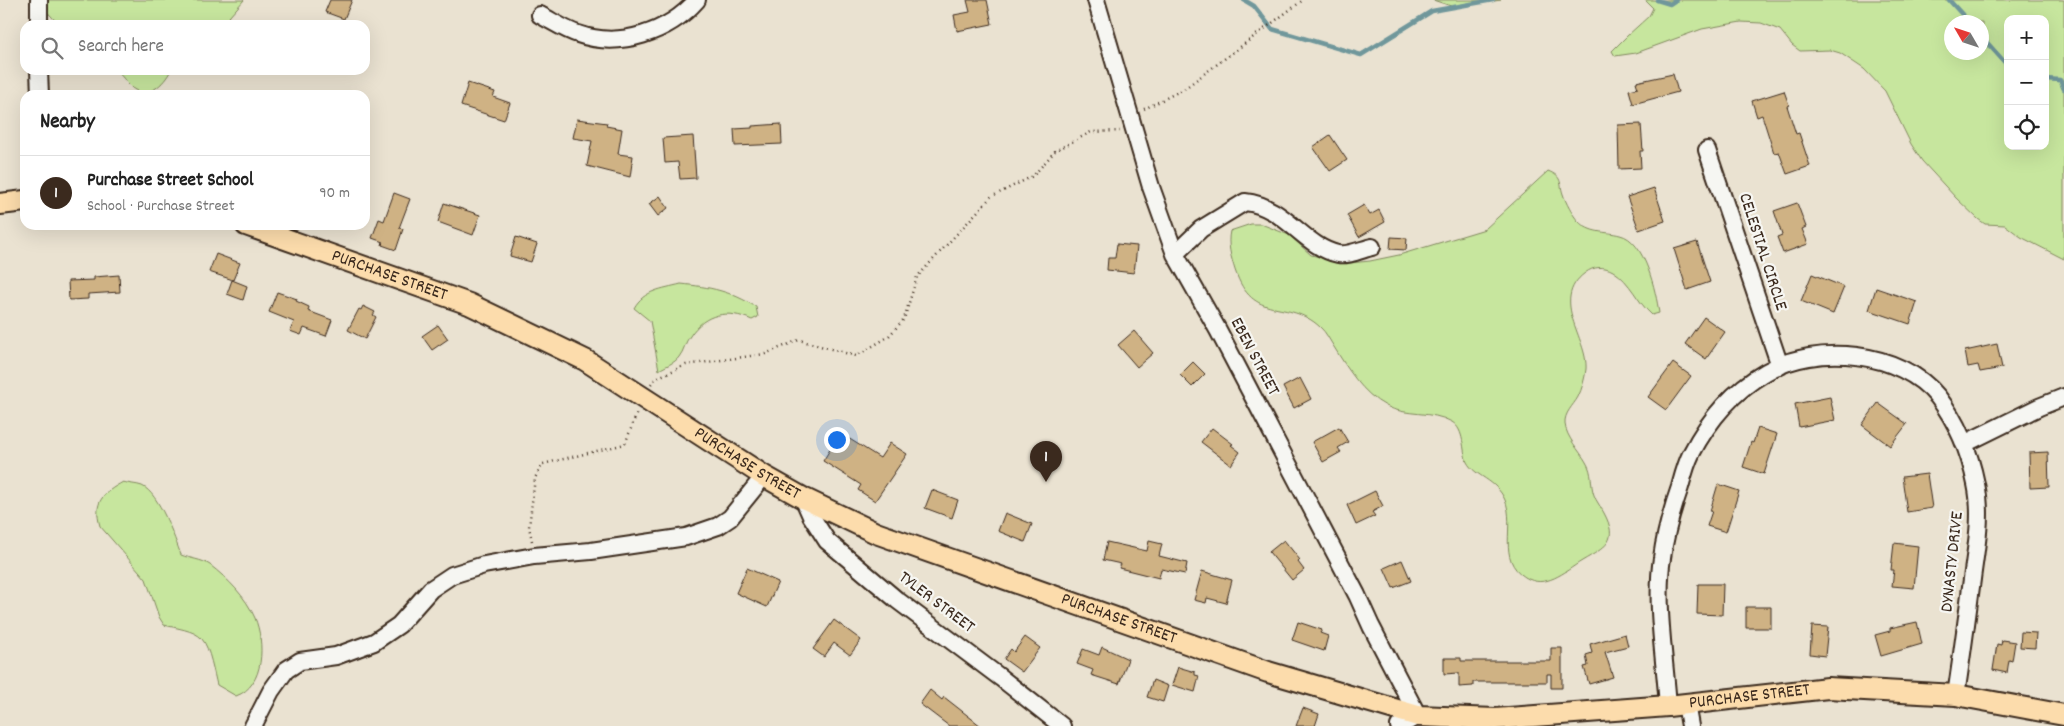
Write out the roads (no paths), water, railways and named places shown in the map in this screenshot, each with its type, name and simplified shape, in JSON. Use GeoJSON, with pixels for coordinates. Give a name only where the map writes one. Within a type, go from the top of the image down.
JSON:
{"type":"FeatureCollection","features":[{"type":"Feature","properties":{"kind":"main road"},"geometry":{"type":"LineString","coordinates":[[0,204],[20,202]]}},
{"type":"Feature","properties":{"kind":"main road","name":"PURCHASE STREET"},"geometry":{"type":"LineString","coordinates":[[260,230],[469,304],[585,360],[764,476],[803,498],[876,533],[1268,672],[1418,716],[1494,722],[1677,705],[1828,688],[1956,695],[2064,715]]}},
{"type":"Feature","properties":{"kind":"street"},"geometry":{"type":"LineString","coordinates":[[39,0],[39,20]]}},
{"type":"Feature","properties":{"kind":"street"},"geometry":{"type":"LineString","coordinates":[[540,15],[578,34],[596,38],[622,39],[644,34],[670,24],[697,0]]}},
{"type":"Feature","properties":{"kind":"street","name":"EBEN STREET"},"geometry":{"type":"LineString","coordinates":[[1096,0],[1151,187],[1175,254],[1246,383],[1418,716]]}},
{"type":"Feature","properties":{"kind":"street"},"geometry":{"type":"LineString","coordinates":[[40,75],[40,90]]}},
{"type":"Feature","properties":{"kind":"street","name":"CELESTIAL CIRCLE"},"geometry":{"type":"LineString","coordinates":[[1707,150],[1780,366]]}},
{"type":"Feature","properties":{"kind":"street"},"geometry":{"type":"LineString","coordinates":[[1175,254],[1200,229],[1245,202],[1267,206],[1324,249],[1340,254],[1372,246]]}},
{"type":"Feature","properties":{"kind":"street","name":"DYNASTY DRIVE"},"geometry":{"type":"LineString","coordinates":[[1690,726],[1677,705],[1660,596],[1661,559],[1673,506],[1690,456],[1708,424],[1733,397],[1766,371],[1806,357],[1851,355],[1885,362],[1913,376],[1937,396],[1954,422],[1964,444],[1977,486],[1981,520],[1956,695]]}},
{"type":"Feature","properties":{"kind":"street"},"geometry":{"type":"LineString","coordinates":[[1964,444],[2039,407],[2064,397]]}},
{"type":"Feature","properties":{"kind":"street"},"geometry":{"type":"LineString","coordinates":[[252,726],[286,670],[300,661],[336,656],[374,642],[399,625],[431,588],[452,575],[484,565],[534,556],[562,555],[650,543],[686,536],[718,526],[741,507],[764,476]]}},
{"type":"Feature","properties":{"kind":"street","name":"TYLER STREET"},"geometry":{"type":"LineString","coordinates":[[803,498],[811,516],[827,541],[897,600],[1062,726]]}},
{"type":"Feature","properties":{"kind":"street"},"geometry":{"type":"LineString","coordinates":[[1400,726],[1418,716]]}},
{"type":"Feature","properties":{"kind":"waterway"},"geometry":{"type":"LineString","coordinates":[[1244,0],[1254,6],[1272,29],[1361,55],[1432,11],[1493,0]]}},
{"type":"Feature","properties":{"kind":"waterway"},"geometry":{"type":"LineString","coordinates":[[1657,0],[1670,4],[1676,0]]}},
{"type":"Feature","properties":{"kind":"waterway"},"geometry":{"type":"LineString","coordinates":[[1949,0],[1963,15]]}},
{"type":"Feature","properties":{"kind":"waterway"},"geometry":{"type":"LineString","coordinates":[[1989,45],[2004,62]]}},
{"type":"Feature","properties":{"kind":"waterway"},"geometry":{"type":"LineString","coordinates":[[2049,79],[2060,80],[2064,89]]}},
{"type":"Feature","properties":{"kind":"place","name":"Purchase Street School"},"geometry":{"type":"Point","coordinates":[1046,482]}}]}
